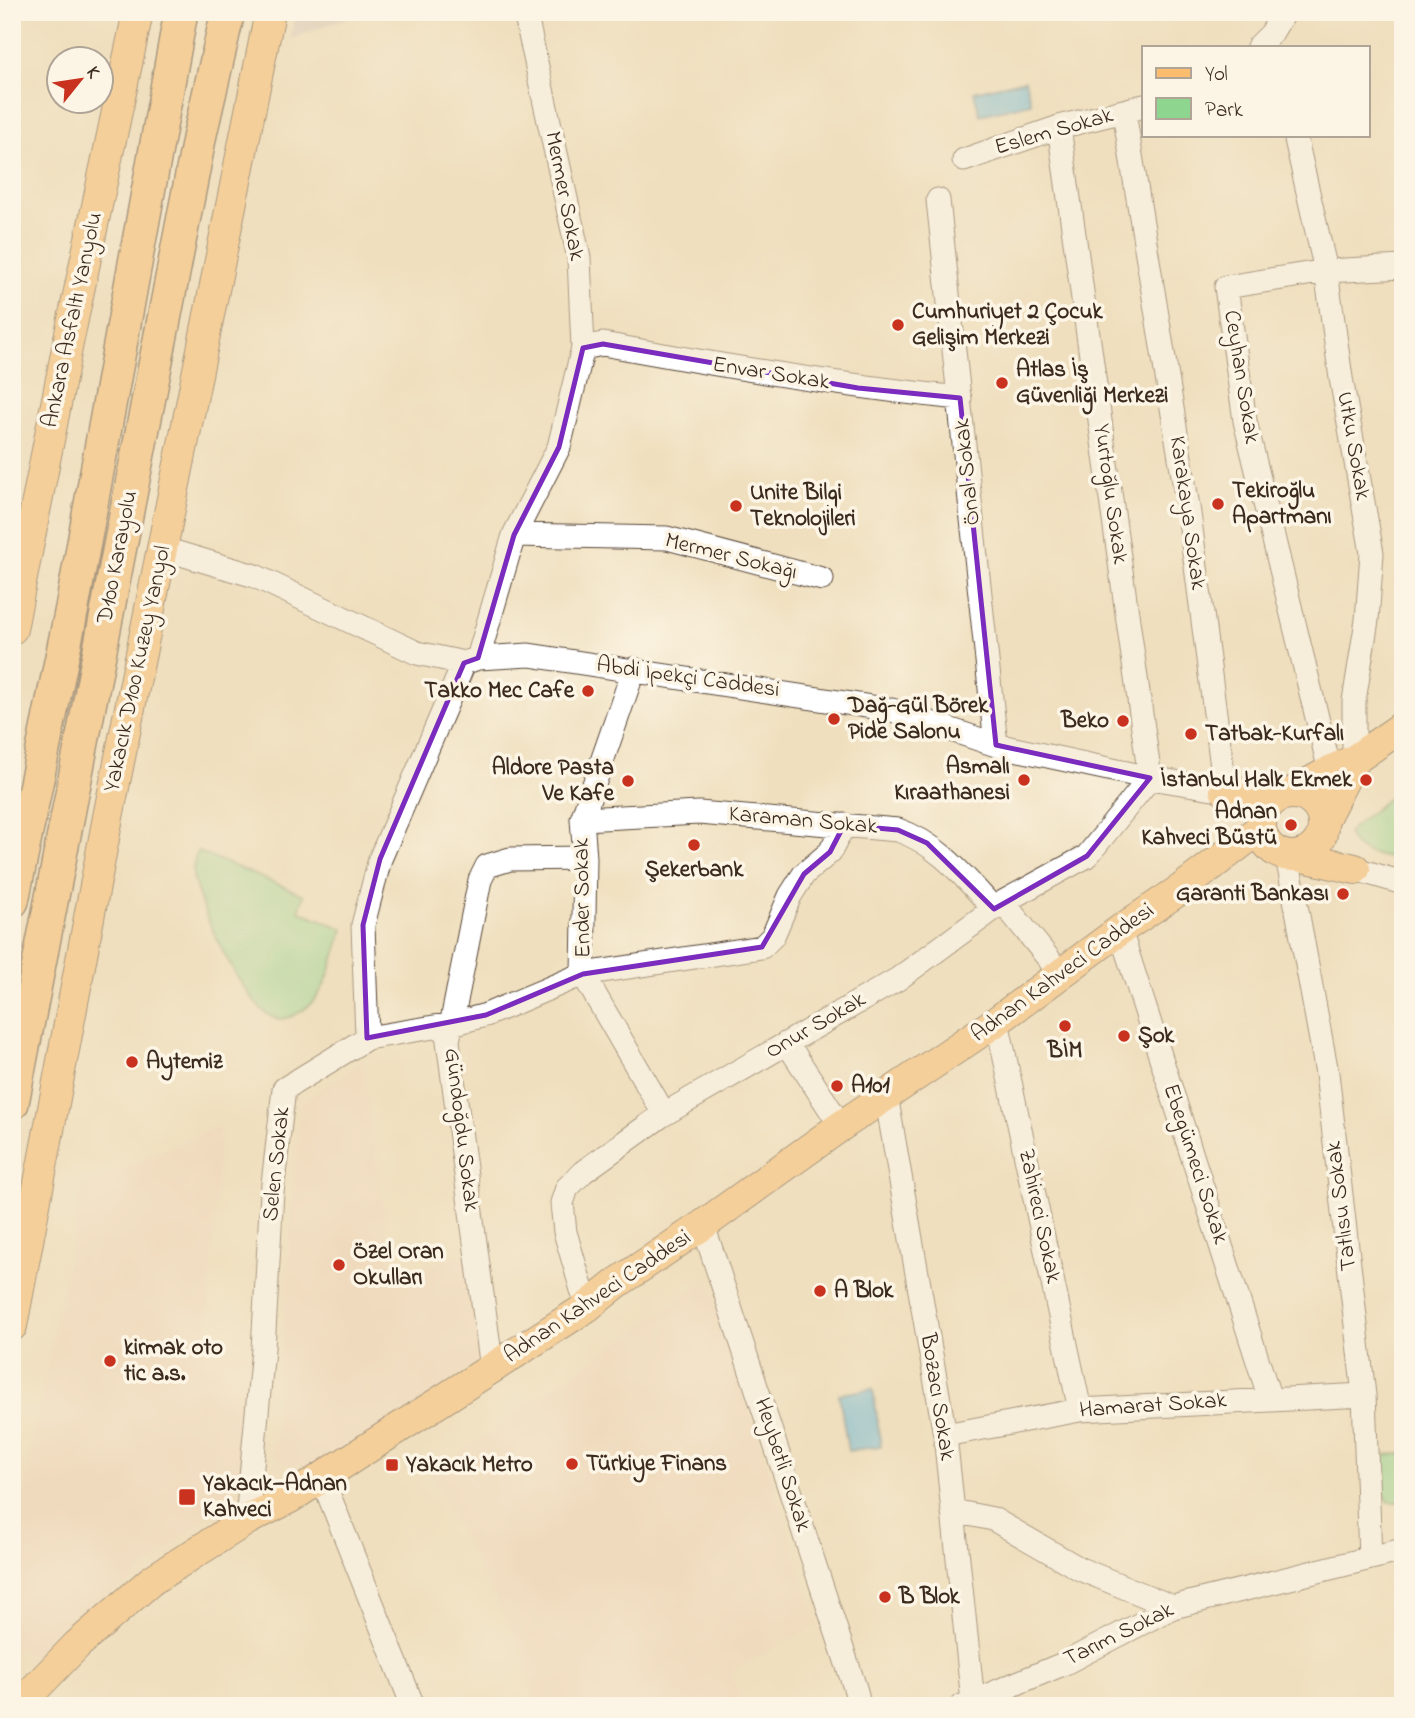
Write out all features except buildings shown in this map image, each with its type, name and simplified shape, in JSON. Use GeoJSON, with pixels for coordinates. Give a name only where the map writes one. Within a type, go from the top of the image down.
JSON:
{"type":"FeatureCollection","features":[{"type":"Feature","properties":{"kind":"highway","name":"D100 Karayolu"},"geometry":{"type":"LineString","coordinates":[[12,901],[72,608],[181,12]]}},
{"type":"Feature","properties":{"kind":"highway","name":"D100 Karayolu"},"geometry":{"type":"LineString","coordinates":[[12,1103],[200,134],[228,12]]}},
{"type":"Feature","properties":{"kind":"highway"},"geometry":{"type":"LineString","coordinates":[[12,859],[28,819]]}},
{"type":"Feature","properties":{"kind":"main road","name":"Ankara Asfaltı Yanyolu"},"geometry":{"type":"LineString","coordinates":[[14,616],[138,12]]}},
{"type":"Feature","properties":{"kind":"main road","name":"Yakacık D100 Kuzey Yanyol"},"geometry":{"type":"LineString","coordinates":[[12,1326],[108,817],[270,12]]}},
{"type":"Feature","properties":{"kind":"main road","name":"Adnan Kahveci Caddesi"},"geometry":{"type":"LineString","coordinates":[[18,1706],[77,1645],[152,1580],[247,1520],[323,1478],[587,1307],[617,1283],[841,1126],[997,1021],[1120,930],[1181,889],[1273,808],[1403,726]]}},
{"type":"Feature","properties":{"kind":"main road","name":"Adnan Kahveci Caddesi"},"geometry":{"type":"LineString","coordinates":[[1323,825],[1342,766]]}},
{"type":"Feature","properties":{"kind":"main road"},"geometry":{"type":"LineString","coordinates":[[1225,790],[1273,808],[1308,798],[1316,805],[1323,825],[1355,869]]}},
{"type":"Feature","properties":{"kind":"main road"},"geometry":{"type":"LineString","coordinates":[[1273,808],[1264,838],[1287,855],[1355,869]]}},
{"type":"Feature","properties":{"kind":"main road"},"geometry":{"type":"LineString","coordinates":[[1287,855],[1314,847],[1323,825]]}},
{"type":"Feature","properties":{"kind":"main road","name":"Adnan Kahveci Caddesi"},"geometry":{"type":"LineString","coordinates":[[1181,889],[1287,855]]}},
{"type":"Feature","properties":{"kind":"street","name":"Mermer Sokak"},"geometry":{"type":"LineString","coordinates":[[471,661],[514,535],[559,447],[583,348],[579,258],[525,12]]}},
{"type":"Feature","properties":{"kind":"street"},"geometry":{"type":"LineString","coordinates":[[1268,43],[1284,12]]}},
{"type":"Feature","properties":{"kind":"street","name":"Eslem Sokak"},"geometry":{"type":"LineString","coordinates":[[964,160],[1059,127],[1134,109]]}},
{"type":"Feature","properties":{"kind":"street","name":"Karakaya Sokak"},"geometry":{"type":"LineString","coordinates":[[1134,109],[1225,790]]}},
{"type":"Feature","properties":{"kind":"street","name":"Yurtoğlu Sokak"},"geometry":{"type":"LineString","coordinates":[[1059,127],[1150,778]]}},
{"type":"Feature","properties":{"kind":"street","name":"Utku Sokak"},"geometry":{"type":"LineString","coordinates":[[1295,136],[1326,271],[1341,378],[1372,553],[1367,620],[1342,766]]}},
{"type":"Feature","properties":{"kind":"street","name":"Önal Sokak"},"geometry":{"type":"LineString","coordinates":[[937,200],[961,398],[996,745]]}},
{"type":"Feature","properties":{"kind":"street"},"geometry":{"type":"LineString","coordinates":[[1326,271],[1403,267]]}},
{"type":"Feature","properties":{"kind":"street","name":"Ceyhan Sokak"},"geometry":{"type":"LineString","coordinates":[[1326,271],[1226,286],[1245,421],[1342,766]]}},
{"type":"Feature","properties":{"kind":"street","name":"Envar Sokak"},"geometry":{"type":"LineString","coordinates":[[583,348],[603,344],[831,384],[961,398]]}},
{"type":"Feature","properties":{"kind":"street","name":"Mermer Sokağı"},"geometry":{"type":"LineString","coordinates":[[514,535],[667,538],[822,579]]}},
{"type":"Feature","properties":{"kind":"street","name":"Abdi İpekçi Caddesi"},"geometry":{"type":"LineString","coordinates":[[164,549],[255,576],[417,653],[471,661],[528,654],[892,710],[996,745],[1150,778],[1225,790]]}},
{"type":"Feature","properties":{"kind":"street"},"geometry":{"type":"LineString","coordinates":[[471,661],[380,859],[363,925],[367,1038],[452,1024],[486,1015],[583,974],[762,947],[773,936],[790,895],[804,874],[830,852],[844,825]]}},
{"type":"Feature","properties":{"kind":"street","name":"Ender Sokak"},"geometry":{"type":"LineString","coordinates":[[634,669],[582,819],[583,974],[664,1114]]}},
{"type":"Feature","properties":{"kind":"street","name":"Onur Sokak"},"geometry":{"type":"LineString","coordinates":[[587,1307],[565,1233],[562,1203],[567,1188],[583,1172],[664,1114],[898,979],[999,906],[1087,856],[1150,778]]}},
{"type":"Feature","properties":{"kind":"street","name":"Karaman Sokak"},"geometry":{"type":"LineString","coordinates":[[582,819],[699,813],[898,830],[938,850],[999,906],[1061,974]]}},
{"type":"Feature","properties":{"kind":"street","name":"Tatlısu Sokak"},"geometry":{"type":"LineString","coordinates":[[1287,855],[1327,1073],[1364,1395],[1370,1558]]}},
{"type":"Feature","properties":{"kind":"street","name":"Gündoğdu Sokak"},"geometry":{"type":"LineString","coordinates":[[492,1369],[448,1041],[480,880],[487,866],[510,859],[584,858]]}},
{"type":"Feature","properties":{"kind":"street"},"geometry":{"type":"LineString","coordinates":[[1355,869],[1403,883]]}},
{"type":"Feature","properties":{"kind":"street","name":"Ebegümeci Sokak"},"geometry":{"type":"LineString","coordinates":[[1120,930],[1270,1399]]}},
{"type":"Feature","properties":{"kind":"street","name":"Zahireci Sokak"},"geometry":{"type":"LineString","coordinates":[[997,1021],[1080,1410]]}},
{"type":"Feature","properties":{"kind":"street","name":"Selen Sokak"},"geometry":{"type":"LineString","coordinates":[[247,1520],[263,1349],[272,1192],[285,1089],[367,1038]]}},
{"type":"Feature","properties":{"kind":"street"},"geometry":{"type":"LineString","coordinates":[[787,1043],[841,1126]]}},
{"type":"Feature","properties":{"kind":"street","name":"Bozacı Sokak"},"geometry":{"type":"LineString","coordinates":[[886,1095],[945,1435],[968,1704]]}},
{"type":"Feature","properties":{"kind":"street","name":"Heybetli Sokak"},"geometry":{"type":"LineString","coordinates":[[703,1225],[859,1706]]}},
{"type":"Feature","properties":{"kind":"street","name":"Hamarat Sokak"},"geometry":{"type":"LineString","coordinates":[[945,1435],[1080,1410],[1364,1395]]}},
{"type":"Feature","properties":{"kind":"street"},"geometry":{"type":"LineString","coordinates":[[323,1478],[413,1706]]}},
{"type":"Feature","properties":{"kind":"street"},"geometry":{"type":"LineString","coordinates":[[953,1511],[993,1519],[1080,1569],[1173,1606]]}},
{"type":"Feature","properties":{"kind":"street","name":"Tarım Sokak"},"geometry":{"type":"LineString","coordinates":[[968,1704],[1063,1664],[1173,1606],[1403,1550]]}},
{"type":"Feature","properties":{"kind":"highlighted area"},"geometry":{"type":"Polygon","coordinates":[[[603,344],[858,388],[960,398],[996,745],[1150,778],[1087,856],[994,909],[927,843],[898,830],[844,825],[830,852],[804,874],[762,947],[583,974],[486,1015],[367,1038],[363,925],[380,859],[464,663],[478,658],[514,535],[559,447],[583,348],[603,344]]]}},
{"type":"Feature","properties":{"kind":"shaded area"},"geometry":{"type":"Polygon","coordinates":[[[296,12],[361,12],[291,39],[296,12]]]}},
{"type":"Feature","properties":{"kind":"shaded area","name":"Özel Oran Okulları"},"geometry":{"type":"Polygon","coordinates":[[[363,1061],[393,1278],[466,1252],[481,1361],[322,1467],[287,1464],[273,1456],[300,1102],[363,1061]]]}},
{"type":"Feature","properties":{"kind":"shaded area"},"geometry":{"type":"Polygon","coordinates":[[[221,1124],[206,1341],[251,1350],[241,1473],[218,1507],[37,1658],[12,1647],[12,1546],[82,1187],[221,1124]]]}},
{"type":"Feature","properties":{"kind":"shaded area"},"geometry":{"type":"Polygon","coordinates":[[[708,1279],[818,1625],[730,1672],[745,1706],[536,1706],[522,1650],[430,1474],[708,1279]]]}},
{"type":"Feature","properties":{"kind":"green space"},"geometry":{"type":"Polygon","coordinates":[[[1403,786],[1403,861],[1370,854],[1356,846],[1348,834],[1352,828],[1403,786]]]}},
{"type":"Feature","properties":{"kind":"green space"},"geometry":{"type":"Polygon","coordinates":[[[197,851],[304,895],[299,911],[344,929],[325,983],[316,998],[303,1010],[286,1018],[275,1018],[263,1011],[237,976],[202,906],[193,872],[197,851]]]}},
{"type":"Feature","properties":{"kind":"green space"},"geometry":{"type":"Polygon","coordinates":[[[1403,1454],[1403,1502],[1389,1502],[1380,1490],[1380,1455],[1403,1454]]]}},
{"type":"Feature","properties":{"kind":"water"},"geometry":{"type":"Polygon","coordinates":[[[1025,80],[1031,103],[980,115],[974,92],[1025,80]]]}},
{"type":"Feature","properties":{"kind":"water"},"geometry":{"type":"Polygon","coordinates":[[[873,1389],[881,1446],[848,1451],[839,1394],[873,1389]]]}},
{"type":"Feature","properties":{"kind":"place","name":"Cumhuriyet 2 Çocuk Gelişim Merkezi"},"geometry":{"type":"Point","coordinates":[898,325]}},
{"type":"Feature","properties":{"kind":"place","name":"Atlas İş Güvenliği Merkezi"},"geometry":{"type":"Point","coordinates":[1002,383]}},
{"type":"Feature","properties":{"kind":"place","name":"Tekiroğlu Apartmanı"},"geometry":{"type":"Point","coordinates":[1218,504]}},
{"type":"Feature","properties":{"kind":"place","name":"Unite Bilgi Teknolojileri"},"geometry":{"type":"Point","coordinates":[736,506]}},
{"type":"Feature","properties":{"kind":"place","name":"Takko Mec Cafe"},"geometry":{"type":"Point","coordinates":[588,691]}},
{"type":"Feature","properties":{"kind":"place","name":"Dağ-Gül Börek Pide Salonu"},"geometry":{"type":"Point","coordinates":[834,719]}},
{"type":"Feature","properties":{"kind":"place","name":"Beko"},"geometry":{"type":"Point","coordinates":[1123,721]}},
{"type":"Feature","properties":{"kind":"place","name":"Tatbak-Kurfalı"},"geometry":{"type":"Point","coordinates":[1191,734]}},
{"type":"Feature","properties":{"kind":"place","name":"Asmalı Kıraathanesi"},"geometry":{"type":"Point","coordinates":[1024,780]}},
{"type":"Feature","properties":{"kind":"place","name":"İstanbul Halk Ekmek"},"geometry":{"type":"Point","coordinates":[1366,780]}},
{"type":"Feature","properties":{"kind":"place","name":"Aldore Pasta Ve Kafe"},"geometry":{"type":"Point","coordinates":[628,781]}},
{"type":"Feature","properties":{"kind":"place","name":"Adnan Kahveci Büstü"},"geometry":{"type":"Point","coordinates":[1291,825]}},
{"type":"Feature","properties":{"kind":"place","name":"Şekerbank"},"geometry":{"type":"Point","coordinates":[694,845]}},
{"type":"Feature","properties":{"kind":"place","name":"Garanti Bankası"},"geometry":{"type":"Point","coordinates":[1343,894]}},
{"type":"Feature","properties":{"kind":"place","name":"BİM"},"geometry":{"type":"Point","coordinates":[1065,1026]}},
{"type":"Feature","properties":{"kind":"place","name":"Şok"},"geometry":{"type":"Point","coordinates":[1124,1036]}},
{"type":"Feature","properties":{"kind":"place","name":"Aytemiz"},"geometry":{"type":"Point","coordinates":[132,1062]}},
{"type":"Feature","properties":{"kind":"place","name":"A101"},"geometry":{"type":"Point","coordinates":[837,1086]}},
{"type":"Feature","properties":{"kind":"place","name":"Özel Oran Okulları"},"geometry":{"type":"Point","coordinates":[339,1265]}},
{"type":"Feature","properties":{"kind":"place","name":"A Blok"},"geometry":{"type":"Point","coordinates":[820,1291]}},
{"type":"Feature","properties":{"kind":"place","name":"kirmak oto tic a.s."},"geometry":{"type":"Point","coordinates":[110,1361]}},
{"type":"Feature","properties":{"kind":"place","name":"Türkiye Finans"},"geometry":{"type":"Point","coordinates":[572,1464]}},
{"type":"Feature","properties":{"kind":"place","name":"Yakacık Metro"},"geometry":{"type":"Point","coordinates":[392,1465]}},
{"type":"Feature","properties":{"kind":"place","name":"Yakacık—Adnan Kahveci"},"geometry":{"type":"Point","coordinates":[187,1497]}},
{"type":"Feature","properties":{"kind":"place","name":"B Blok"},"geometry":{"type":"Point","coordinates":[885,1597]}}]}
